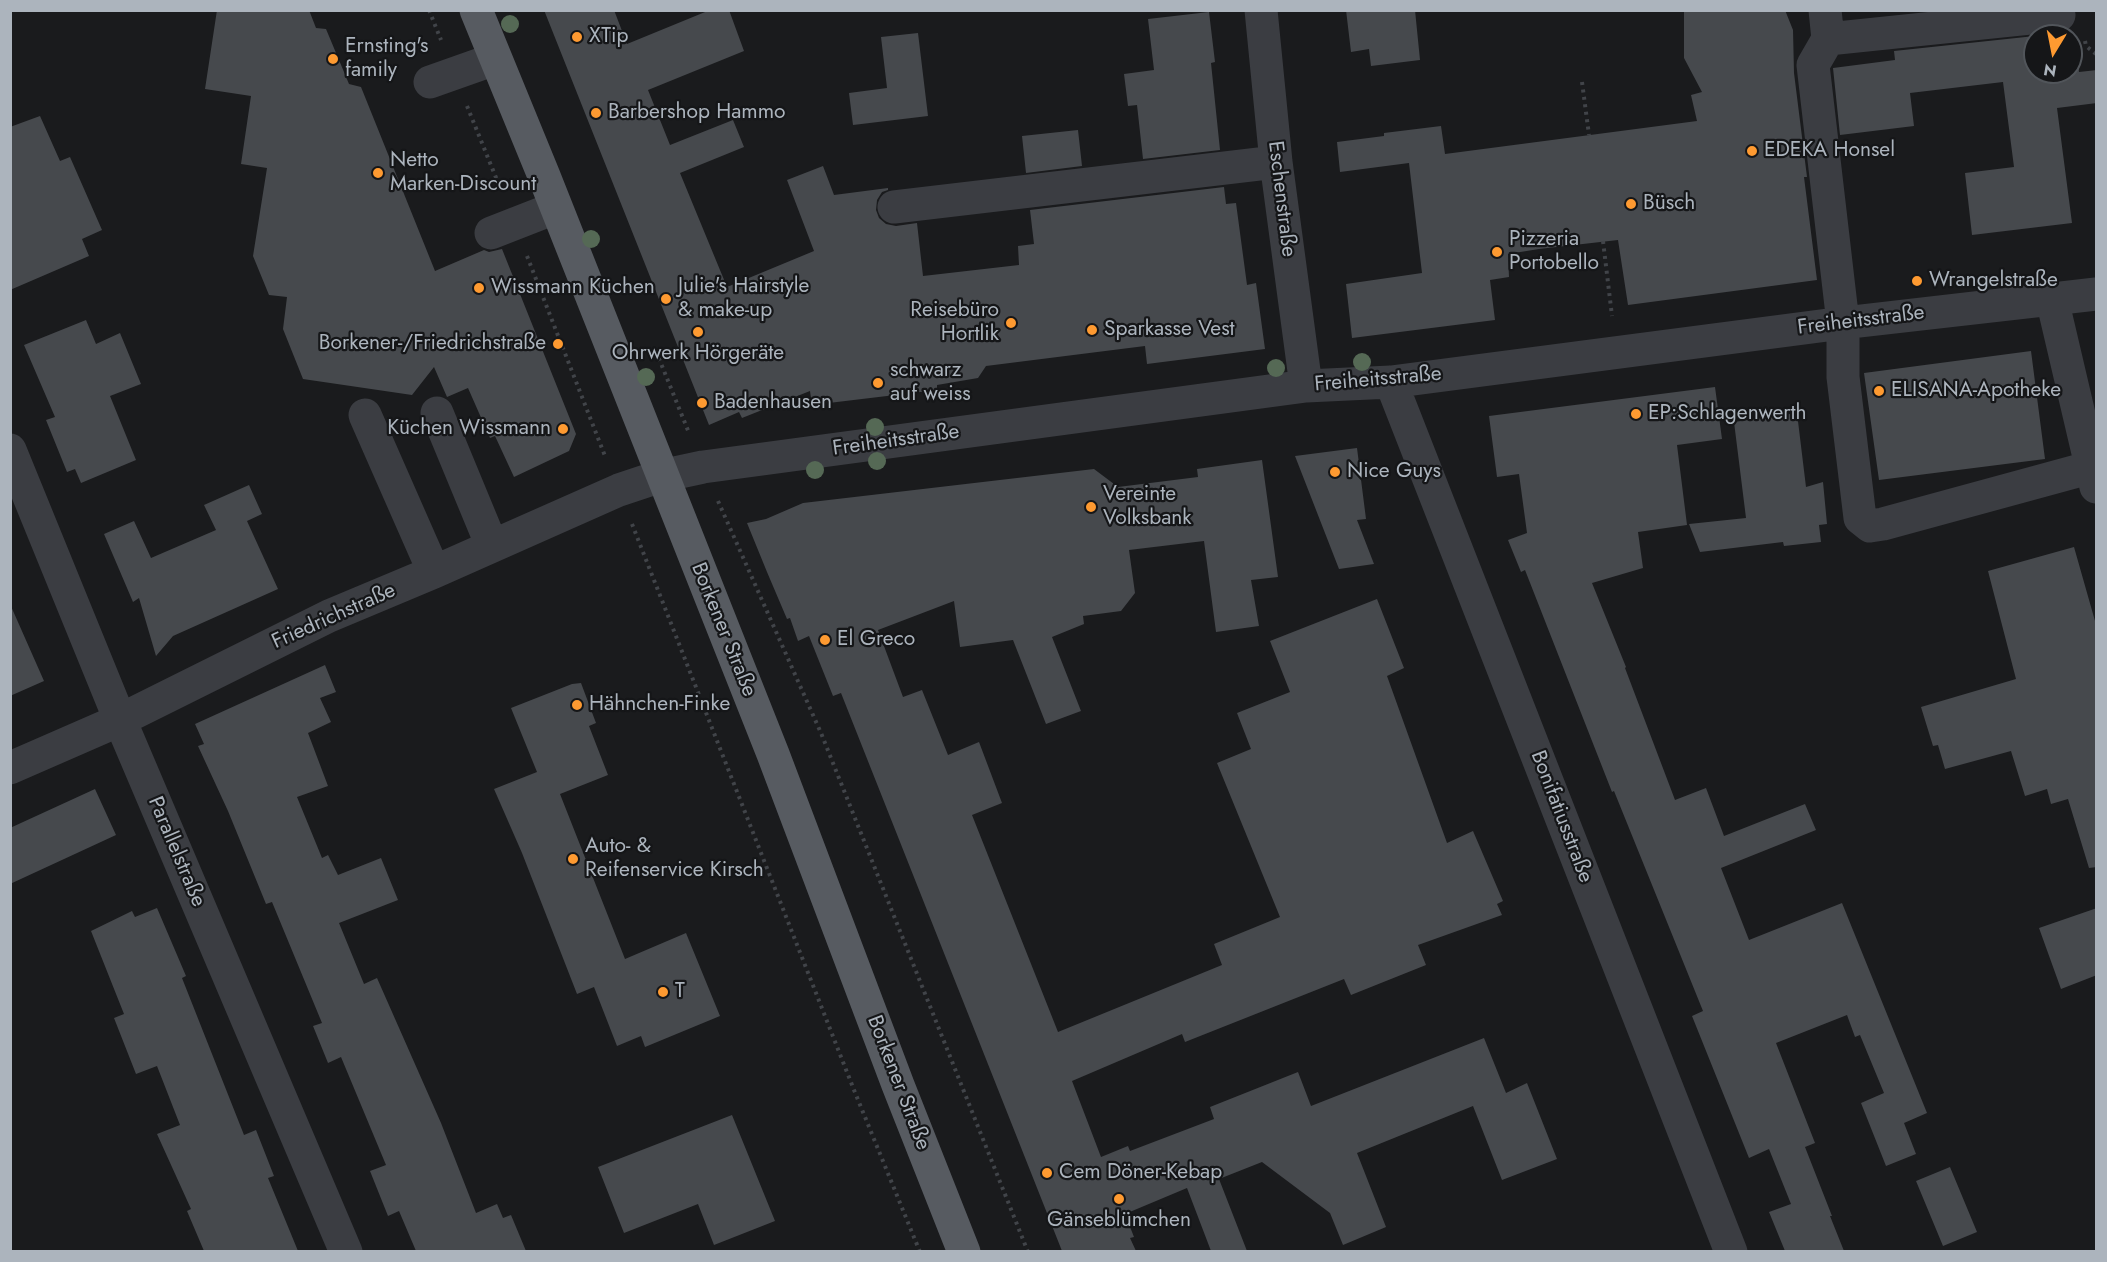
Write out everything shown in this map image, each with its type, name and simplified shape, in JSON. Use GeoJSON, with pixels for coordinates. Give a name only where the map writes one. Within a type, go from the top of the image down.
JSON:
{"type":"FeatureCollection","features":[{"type":"Feature","properties":{"kind":"main road","name":"Borkener Straße"},"geometry":{"type":"LineString","coordinates":[[476,10],[773,754],[898,1085],[964,1251]]}},
{"type":"Feature","properties":{"kind":"street","name":"Eschenstraße"},"geometry":{"type":"LineString","coordinates":[[1261,10],[1276,162],[1306,386]]}},
{"type":"Feature","properties":{"kind":"street"},"geometry":{"type":"LineString","coordinates":[[2052,299],[2094,477],[1870,526],[1860,518],[1843,377],[1843,323],[1813,65],[1826,25],[2059,15]]}},
{"type":"Feature","properties":{"kind":"street"},"geometry":{"type":"LineString","coordinates":[[442,77],[495,59]]}},
{"type":"Feature","properties":{"kind":"street"},"geometry":{"type":"LineString","coordinates":[[894,207],[1276,162]]}},
{"type":"Feature","properties":{"kind":"street"},"geometry":{"type":"LineString","coordinates":[[502,228],[555,208]]}},
{"type":"Feature","properties":{"kind":"street","name":"Freiheitsstraße"},"geometry":{"type":"LineString","coordinates":[[662,476],[703,467],[1306,386],[1391,382],[1843,323],[2097,294]]}},
{"type":"Feature","properties":{"kind":"street","name":"Bonifatiusstraße"},"geometry":{"type":"LineString","coordinates":[[1391,382],[1731,1251]]}},
{"type":"Feature","properties":{"kind":"street"},"geometry":{"type":"LineString","coordinates":[[437,413],[492,546]]}},
{"type":"Feature","properties":{"kind":"street"},"geometry":{"type":"LineString","coordinates":[[365,415],[434,572]]}},
{"type":"Feature","properties":{"kind":"street","name":"Parallelstraße"},"geometry":{"type":"LineString","coordinates":[[10,450],[120,720],[346,1251]]}},
{"type":"Feature","properties":{"kind":"street","name":"Friedrichstraße"},"geometry":{"type":"LineString","coordinates":[[10,768],[120,720],[329,616],[619,490],[662,476]]}},
{"type":"Feature","properties":{"kind":"path"},"geometry":{"type":"LineString","coordinates":[[429,10],[442,77],[502,228],[619,490],[854,1090],[920,1251]]}},
{"type":"Feature","properties":{"kind":"path"},"geometry":{"type":"LineString","coordinates":[[1582,82],[1589,135]]}},
{"type":"Feature","properties":{"kind":"path"},"geometry":{"type":"LineString","coordinates":[[1603,242],[1616,352]]}},
{"type":"Feature","properties":{"kind":"path"},"geometry":{"type":"LineString","coordinates":[[654,347],[703,467],[821,733],[1028,1251]]}},
{"type":"Feature","properties":{"kind":"building"},"geometry":{"type":"Polygon","coordinates":[[[217,10],[309,10],[316,28],[326,29],[349,84],[361,87],[435,271],[484,250],[489,252],[502,249],[576,434],[569,451],[514,477],[495,436],[490,438],[468,388],[447,397],[434,367],[412,395],[303,379],[283,329],[287,297],[269,295],[253,256],[267,168],[241,164],[251,96],[205,89],[217,10]]]}},
{"type":"Feature","properties":{"kind":"building"},"geometry":{"type":"Polygon","coordinates":[[[544,10],[614,10],[627,44],[710,10],[729,10],[744,51],[648,90],[670,145],[733,120],[744,147],[680,173],[727,287],[814,251],[787,180],[823,166],[834,195],[888,188],[877,200],[876,210],[879,218],[886,224],[896,226],[917,223],[923,276],[1019,265],[1018,246],[1034,244],[1030,210],[1224,187],[1226,204],[1236,203],[1247,285],[1256,283],[1265,349],[1147,364],[1145,346],[986,366],[978,378],[937,385],[937,390],[812,405],[810,391],[742,418],[739,412],[709,425],[544,10]]]}},
{"type":"Feature","properties":{"kind":"building"},"geometry":{"type":"Polygon","coordinates":[[[1346,10],[1415,10],[1420,60],[1371,66],[1369,49],[1351,52],[1346,10]]]}},
{"type":"Feature","properties":{"kind":"building"},"geometry":{"type":"Polygon","coordinates":[[[1684,10],[1785,10],[1793,30],[1794,73],[1817,280],[1628,305],[1618,240],[1539,249],[1508,254],[1509,277],[1490,280],[1495,320],[1352,338],[1346,284],[1422,273],[1409,163],[1340,172],[1337,142],[1441,126],[1445,154],[1697,121],[1691,95],[1702,92],[1684,58],[1684,10]]]}},
{"type":"Feature","properties":{"kind":"building"},"geometry":{"type":"Polygon","coordinates":[[[1209,12],[1215,62],[1211,63],[1220,150],[1143,159],[1137,105],[1128,106],[1124,74],[1154,70],[1148,19],[1209,12]]]}},
{"type":"Feature","properties":{"kind":"building"},"geometry":{"type":"Polygon","coordinates":[[[918,33],[928,116],[853,125],[849,93],[887,88],[881,37],[918,33]]]}},
{"type":"Feature","properties":{"kind":"building"},"geometry":{"type":"Polygon","coordinates":[[[2023,37],[2023,84],[2083,84],[2083,72],[2097,70],[2097,103],[2057,108],[2072,223],[1972,235],[1965,173],[2014,167],[2003,82],[1910,93],[1914,126],[1840,135],[1833,68],[1895,60],[1894,51],[2023,37]]]}},
{"type":"Feature","properties":{"kind":"building"},"geometry":{"type":"Polygon","coordinates":[[[40,116],[60,161],[70,157],[102,230],[82,239],[89,256],[10,290],[10,127],[40,116]]]}},
{"type":"Feature","properties":{"kind":"building"},"geometry":{"type":"Polygon","coordinates":[[[1078,130],[1082,166],[1026,173],[1022,136],[1078,130]]]}},
{"type":"Feature","properties":{"kind":"building"},"geometry":{"type":"Polygon","coordinates":[[[86,320],[96,344],[120,333],[141,384],[110,396],[136,460],[81,483],[75,469],[67,472],[46,420],[55,417],[24,345],[86,320]]]}},
{"type":"Feature","properties":{"kind":"building"},"geometry":{"type":"Polygon","coordinates":[[[2031,351],[2045,459],[1879,480],[1864,373],[2031,351]]]}},
{"type":"Feature","properties":{"kind":"building"},"geometry":{"type":"Polygon","coordinates":[[[1715,387],[1722,439],[1677,445],[1687,525],[1638,532],[1643,568],[1592,583],[1675,800],[1706,788],[1724,836],[1805,804],[1816,830],[1721,868],[1749,940],[1842,903],[1927,1113],[1904,1123],[1916,1154],[1886,1166],[1861,1103],[1884,1093],[1860,1035],[1855,1037],[1847,1015],[1776,1043],[1815,1143],[1805,1147],[1844,1251],[1785,1251],[1769,1212],[1791,1204],[1769,1149],[1749,1158],[1692,1016],[1703,1011],[1614,791],[1612,792],[1525,570],[1521,572],[1508,540],[1527,533],[1519,474],[1497,477],[1489,416],[1715,387]]]}},
{"type":"Feature","properties":{"kind":"building"},"geometry":{"type":"Polygon","coordinates":[[[1797,413],[1806,487],[1823,482],[1827,524],[1819,525],[1821,542],[1784,546],[1783,542],[1700,552],[1689,524],[1746,518],[1734,422],[1797,413]]]}},
{"type":"Feature","properties":{"kind":"building"},"geometry":{"type":"Polygon","coordinates":[[[1357,448],[1366,519],[1357,520],[1374,564],[1339,569],[1295,456],[1357,448]]]}},
{"type":"Feature","properties":{"kind":"building"},"geometry":{"type":"Polygon","coordinates":[[[1262,460],[1278,577],[1251,580],[1259,626],[1216,632],[1204,541],[1129,550],[1135,593],[1121,611],[1083,616],[1084,624],[1052,637],[1081,711],[1046,724],[1013,640],[960,647],[954,601],[878,630],[903,697],[922,690],[948,755],[979,742],[1002,803],[972,815],[1058,1032],[1222,965],[1214,944],[1280,917],[1217,763],[1251,749],[1237,713],[1290,692],[1270,641],[1377,599],[1404,668],[1387,676],[1447,843],[1473,831],[1503,901],[1497,904],[1502,915],[1418,945],[1426,965],[1351,995],[1344,979],[1185,1042],[1182,1034],[1072,1081],[1101,1157],[1128,1146],[1130,1151],[1214,1119],[1210,1107],[1298,1072],[1311,1106],[1484,1038],[1506,1093],[1527,1083],[1557,1159],[1502,1180],[1473,1106],[1357,1153],[1386,1227],[1343,1245],[1330,1213],[1262,1162],[1219,1179],[1247,1251],[1211,1251],[1187,1188],[1125,1214],[1134,1237],[1130,1238],[1136,1251],[1062,1251],[841,693],[833,696],[809,636],[798,641],[747,523],[766,519],[803,503],[1094,469],[1118,487],[1198,477],[1197,469],[1262,460]]]}},
{"type":"Feature","properties":{"kind":"building"},"geometry":{"type":"Polygon","coordinates":[[[249,485],[262,514],[247,521],[278,589],[173,636],[156,656],[139,598],[133,602],[104,534],[134,521],[151,558],[216,530],[204,505],[249,485]]]}},
{"type":"Feature","properties":{"kind":"building"},"geometry":{"type":"Polygon","coordinates":[[[2074,547],[2097,628],[2097,867],[2089,868],[2068,799],[2051,804],[2047,789],[2025,796],[2011,751],[1945,769],[1938,745],[1933,746],[1921,707],[2016,679],[1988,571],[2074,547]]]}},
{"type":"Feature","properties":{"kind":"building"},"geometry":{"type":"Polygon","coordinates":[[[10,604],[44,681],[10,696],[10,604]]]}},
{"type":"Feature","properties":{"kind":"building"},"geometry":{"type":"Polygon","coordinates":[[[325,665],[336,692],[320,698],[331,722],[308,733],[328,786],[297,797],[322,858],[328,855],[338,875],[381,858],[398,900],[339,923],[364,984],[377,978],[441,1123],[476,1213],[497,1204],[503,1218],[511,1215],[526,1251],[416,1251],[399,1211],[388,1216],[370,1171],[386,1165],[341,1057],[328,1063],[313,1026],[322,1023],[272,902],[266,904],[228,811],[198,746],[204,744],[195,724],[325,665]]]}},
{"type":"Feature","properties":{"kind":"building"},"geometry":{"type":"Polygon","coordinates":[[[581,683],[596,723],[589,726],[608,775],[560,794],[625,959],[686,933],[720,1016],[645,1047],[641,1036],[617,1046],[594,987],[577,994],[522,853],[494,789],[537,772],[511,708],[572,684],[581,683]]]}},
{"type":"Feature","properties":{"kind":"building"},"geometry":{"type":"Polygon","coordinates":[[[95,789],[116,835],[10,884],[10,828],[95,789]]]}},
{"type":"Feature","properties":{"kind":"building"},"geometry":{"type":"Polygon","coordinates":[[[157,908],[186,976],[182,978],[244,1135],[256,1130],[274,1176],[268,1178],[298,1251],[204,1251],[187,1211],[191,1209],[157,1134],[180,1125],[157,1066],[136,1074],[114,1018],[124,1014],[91,931],[132,911],[135,917],[157,908]]]}},
{"type":"Feature","properties":{"kind":"building"},"geometry":{"type":"Polygon","coordinates":[[[2097,908],[2097,975],[2061,989],[2039,928],[2097,908]]]}},
{"type":"Feature","properties":{"kind":"building"},"geometry":{"type":"Polygon","coordinates":[[[732,1115],[775,1221],[714,1245],[698,1204],[624,1233],[598,1167],[732,1115]]]}},
{"type":"Feature","properties":{"kind":"building"},"geometry":{"type":"Polygon","coordinates":[[[1950,1167],[1977,1232],[1943,1246],[1916,1181],[1950,1167]]]}},
{"type":"Feature","properties":{"kind":"place","name":"XTip"},"geometry":{"type":"Point","coordinates":[577,37]}},
{"type":"Feature","properties":{"kind":"place","name":"Ernsting's family"},"geometry":{"type":"Point","coordinates":[333,59]}},
{"type":"Feature","properties":{"kind":"place","name":"Barbershop Hammo"},"geometry":{"type":"Point","coordinates":[596,113]}},
{"type":"Feature","properties":{"kind":"place","name":"EDEKA Honsel"},"geometry":{"type":"Point","coordinates":[1752,151]}},
{"type":"Feature","properties":{"kind":"place","name":"Netto Marken-Discount"},"geometry":{"type":"Point","coordinates":[378,173]}},
{"type":"Feature","properties":{"kind":"place","name":"Büsch"},"geometry":{"type":"Point","coordinates":[1631,204]}},
{"type":"Feature","properties":{"kind":"place","name":"Pizzeria Portobello"},"geometry":{"type":"Point","coordinates":[1497,252]}},
{"type":"Feature","properties":{"kind":"place","name":"Wrangelstraße"},"geometry":{"type":"Point","coordinates":[1917,281]}},
{"type":"Feature","properties":{"kind":"place","name":"Wissmann Küchen"},"geometry":{"type":"Point","coordinates":[479,288]}},
{"type":"Feature","properties":{"kind":"place","name":"Julie's Hairstyle & make-up"},"geometry":{"type":"Point","coordinates":[666,299]}},
{"type":"Feature","properties":{"kind":"place","name":"Reisebüro Hortlik"},"geometry":{"type":"Point","coordinates":[1011,323]}},
{"type":"Feature","properties":{"kind":"place","name":"Sparkasse Vest"},"geometry":{"type":"Point","coordinates":[1092,330]}},
{"type":"Feature","properties":{"kind":"place","name":"Ohrwerk Hörgeräte"},"geometry":{"type":"Point","coordinates":[698,332]}},
{"type":"Feature","properties":{"kind":"place","name":"Borkener-/Friedrichstraße"},"geometry":{"type":"Point","coordinates":[558,344]}},
{"type":"Feature","properties":{"kind":"place","name":"schwarz auf weiss"},"geometry":{"type":"Point","coordinates":[878,383]}},
{"type":"Feature","properties":{"kind":"place","name":"ELISANA-Apotheke"},"geometry":{"type":"Point","coordinates":[1879,391]}},
{"type":"Feature","properties":{"kind":"place","name":"Badenhausen"},"geometry":{"type":"Point","coordinates":[702,403]}},
{"type":"Feature","properties":{"kind":"place","name":"EP:Schlagenwerth"},"geometry":{"type":"Point","coordinates":[1636,414]}},
{"type":"Feature","properties":{"kind":"place","name":"Küchen Wissmann"},"geometry":{"type":"Point","coordinates":[563,429]}},
{"type":"Feature","properties":{"kind":"place","name":"Nice Guys"},"geometry":{"type":"Point","coordinates":[1335,472]}},
{"type":"Feature","properties":{"kind":"place","name":"Vereinte Volksbank"},"geometry":{"type":"Point","coordinates":[1091,507]}},
{"type":"Feature","properties":{"kind":"place","name":"El Greco"},"geometry":{"type":"Point","coordinates":[825,640]}},
{"type":"Feature","properties":{"kind":"place","name":"Hähnchen-Finke"},"geometry":{"type":"Point","coordinates":[577,705]}},
{"type":"Feature","properties":{"kind":"place","name":"Auto- & Reifenservice Kirsch"},"geometry":{"type":"Point","coordinates":[573,859]}},
{"type":"Feature","properties":{"kind":"place","name":"T"},"geometry":{"type":"Point","coordinates":[663,992]}},
{"type":"Feature","properties":{"kind":"place","name":"Cem Döner-Kebap"},"geometry":{"type":"Point","coordinates":[1047,1173]}},
{"type":"Feature","properties":{"kind":"place","name":"Gänseblümchen"},"geometry":{"type":"Point","coordinates":[1119,1199]}}]}
